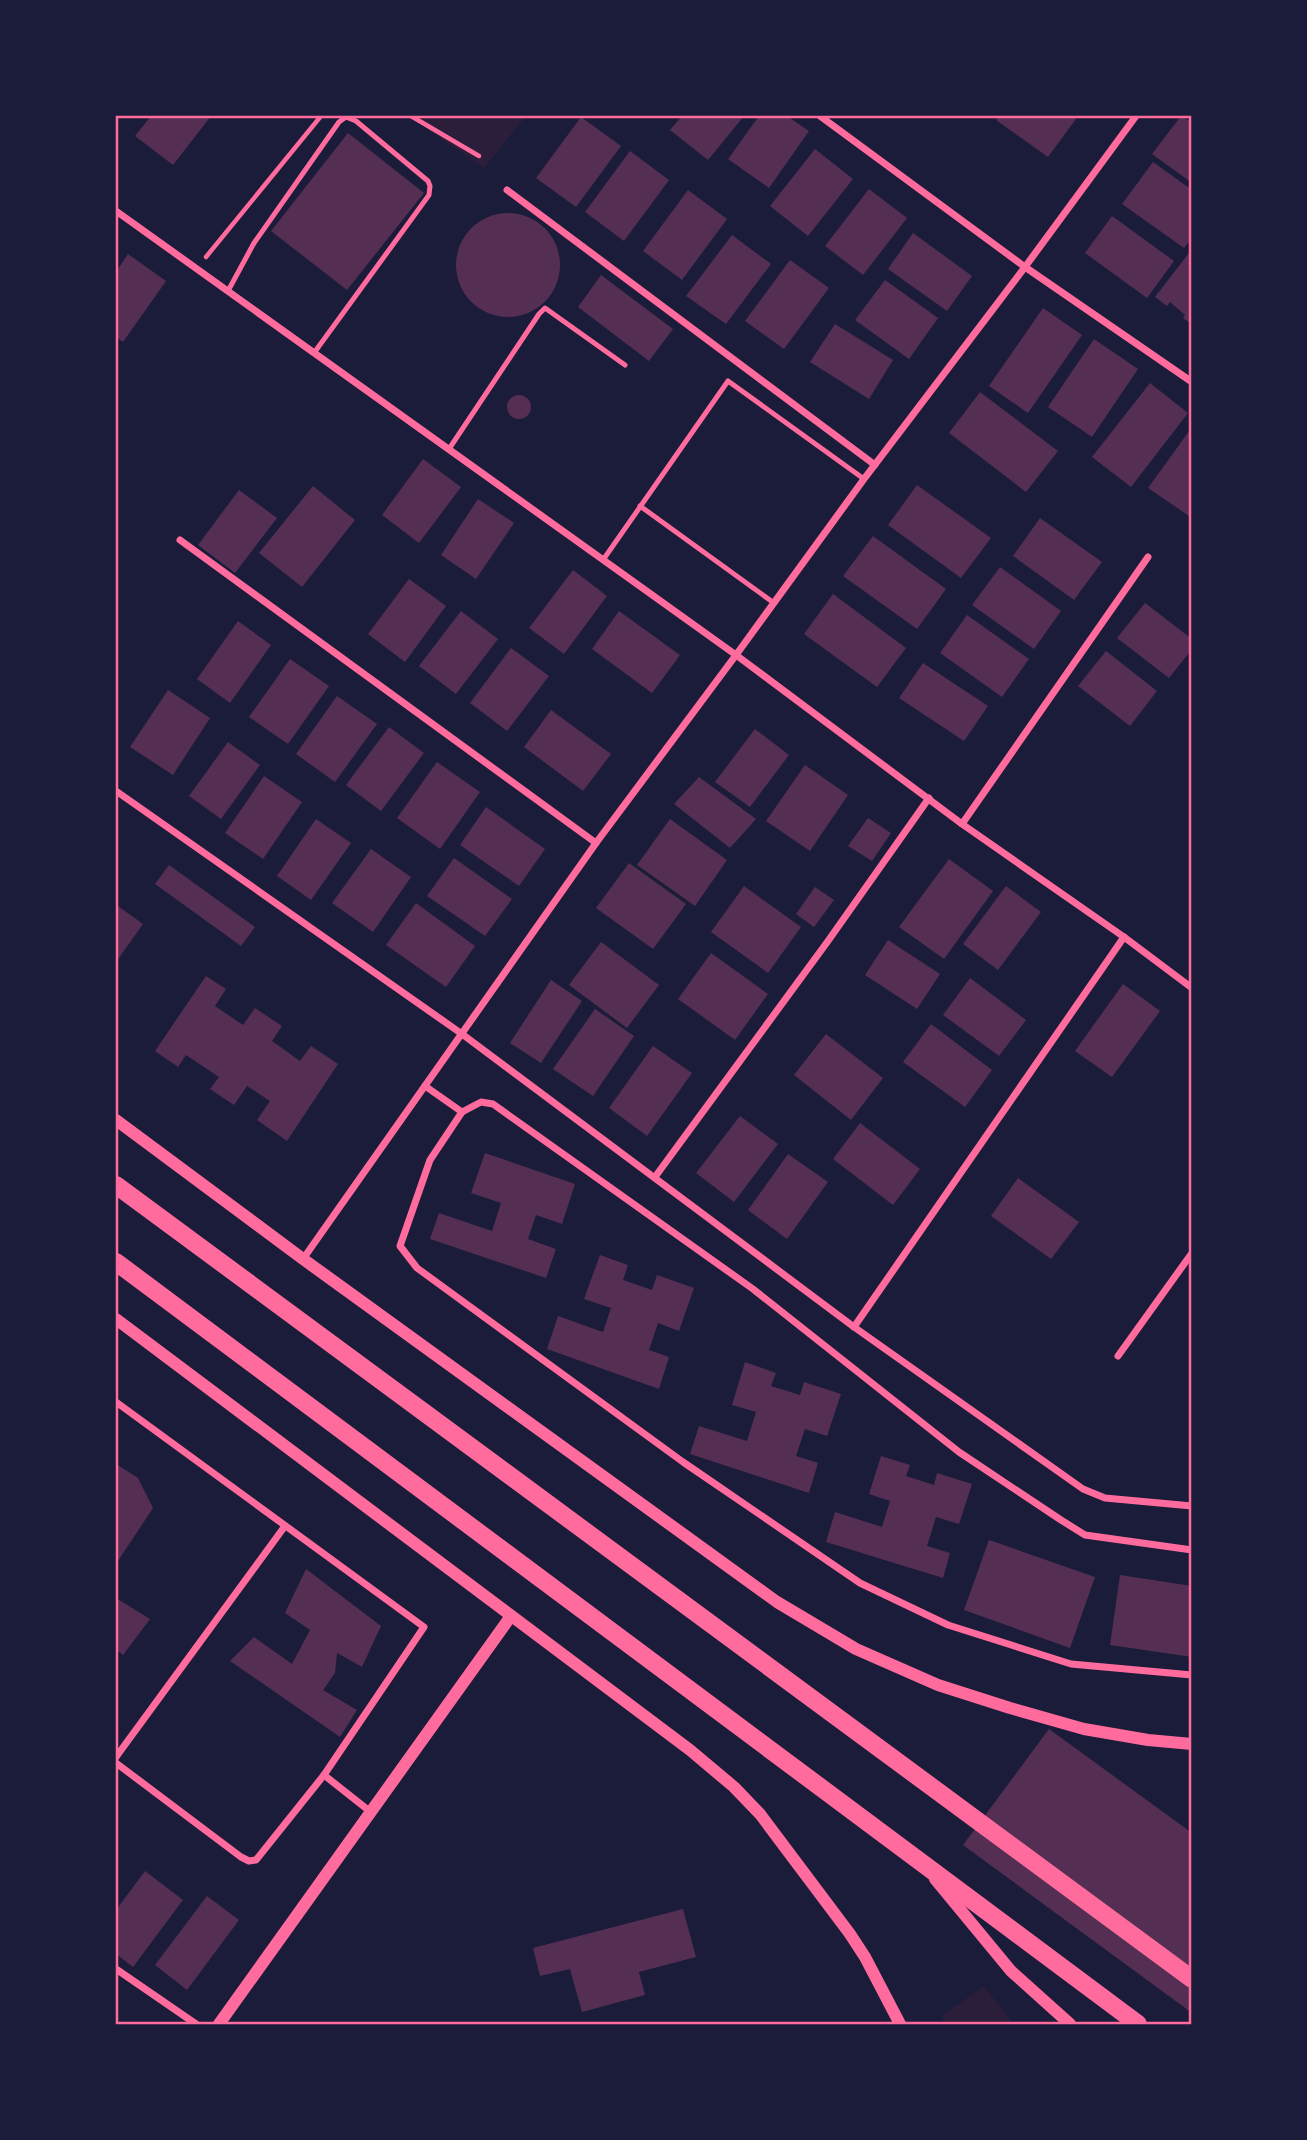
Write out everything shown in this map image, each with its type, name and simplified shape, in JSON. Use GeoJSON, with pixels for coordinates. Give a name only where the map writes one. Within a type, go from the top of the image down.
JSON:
{"type":"FeatureCollection","features":[{"type":"Feature","properties":{"kind":"main road"},"geometry":{"type":"LineString","coordinates":[[116,1185],[1192,1979]]}},
{"type":"Feature","properties":{"kind":"main road"},"geometry":{"type":"LineString","coordinates":[[116,1262],[1138,2025]]}},
{"type":"Feature","properties":{"kind":"street"},"geometry":{"type":"LineString","coordinates":[[820,116],[1025,267],[1192,382]]}},
{"type":"Feature","properties":{"kind":"street"},"geometry":{"type":"LineString","coordinates":[[303,1259],[596,843],[1136,116]]}},
{"type":"Feature","properties":{"kind":"street"},"geometry":{"type":"LineString","coordinates":[[507,190],[875,465]]}},
{"type":"Feature","properties":{"kind":"street"},"geometry":{"type":"LineString","coordinates":[[116,211],[736,655],[962,824],[1192,988]]}},
{"type":"Feature","properties":{"kind":"street"},"geometry":{"type":"LineString","coordinates":[[180,540],[596,843]]}},
{"type":"Feature","properties":{"kind":"street"},"geometry":{"type":"LineString","coordinates":[[962,824],[1148,557]]}},
{"type":"Feature","properties":{"kind":"street"},"geometry":{"type":"LineString","coordinates":[[116,791],[462,1034],[854,1327],[1083,1489],[1105,1498],[1192,1506]]}},
{"type":"Feature","properties":{"kind":"street"},"geometry":{"type":"LineString","coordinates":[[655,1177],[929,798]]}},
{"type":"Feature","properties":{"kind":"street"},"geometry":{"type":"LineString","coordinates":[[854,1327],[1124,937]]}},
{"type":"Feature","properties":{"kind":"street"},"geometry":{"type":"LineString","coordinates":[[425,1086],[462,1112]]}},
{"type":"Feature","properties":{"kind":"street"},"geometry":{"type":"LineString","coordinates":[[1192,1550],[1084,1535],[959,1452],[753,1289],[493,1104],[481,1102],[462,1112],[430,1160],[400,1246],[417,1268],[683,1462],[860,1583],[948,1625],[1070,1664],[1192,1675]]}},
{"type":"Feature","properties":{"kind":"street"},"geometry":{"type":"LineString","coordinates":[[116,1120],[303,1259],[777,1602],[856,1649],[938,1685],[1084,1730],[1192,1744]]}},
{"type":"Feature","properties":{"kind":"street"},"geometry":{"type":"LineString","coordinates":[[1118,1356],[1192,1253]]}},
{"type":"Feature","properties":{"kind":"street"},"geometry":{"type":"LineString","coordinates":[[116,1319],[690,1750],[734,1787],[760,1814],[855,1941],[900,2025]]}},
{"type":"Feature","properties":{"kind":"street"},"geometry":{"type":"LineString","coordinates":[[116,1402],[424,1627],[324,1775],[256,1860],[248,1861],[241,1857],[116,1763]]}},
{"type":"Feature","properties":{"kind":"street"},"geometry":{"type":"LineString","coordinates":[[116,1757],[285,1526]]}},
{"type":"Feature","properties":{"kind":"street"},"geometry":{"type":"LineString","coordinates":[[219,2025],[511,1616]]}},
{"type":"Feature","properties":{"kind":"street"},"geometry":{"type":"LineString","coordinates":[[324,1775],[372,1813]]}},
{"type":"Feature","properties":{"kind":"street"},"geometry":{"type":"LineString","coordinates":[[922,1863],[1010,1971],[1070,2025]]}},
{"type":"Feature","properties":{"kind":"street"},"geometry":{"type":"LineString","coordinates":[[116,1969],[196,2025]]}},
{"type":"Feature","properties":{"kind":"lane"},"geometry":{"type":"LineString","coordinates":[[228,291],[254,243],[339,122],[346,117],[356,121],[428,181],[429,195],[314,352]]}},
{"type":"Feature","properties":{"kind":"lane"},"geometry":{"type":"LineString","coordinates":[[449,449],[545,308],[625,365]]}},
{"type":"Feature","properties":{"kind":"lane"},"geometry":{"type":"LineString","coordinates":[[603,559],[728,381],[864,479]]}},
{"type":"Feature","properties":{"kind":"lane"},"geometry":{"type":"LineString","coordinates":[[640,506],[775,603]]}},
{"type":"Feature","properties":{"kind":"path"},"geometry":{"type":"LineString","coordinates":[[197,269],[321,116]]}},
{"type":"Feature","properties":{"kind":"path"},"geometry":{"type":"LineString","coordinates":[[411,116],[479,156]]}},
{"type":"Feature","properties":{"kind":"shaded area"},"geometry":{"type":"Polygon","coordinates":[[[408,116],[526,116],[484,168],[408,116]]]}},
{"type":"Feature","properties":{"kind":"shaded area"},"geometry":{"type":"Polygon","coordinates":[[[984,1986],[1013,2024],[945,2024],[942,2016],[984,1986]]]}},
{"type":"Feature","properties":{"kind":"building"},"geometry":{"type":"Polygon","coordinates":[[[151,116],[211,116],[173,165],[135,136],[151,116]]]}},
{"type":"Feature","properties":{"kind":"building"},"geometry":{"type":"Polygon","coordinates":[[[682,116],[744,116],[708,160],[670,130],[682,116]]]}},
{"type":"Feature","properties":{"kind":"building"},"geometry":{"type":"Polygon","coordinates":[[[759,116],[787,116],[809,131],[769,188],[728,159],[759,116]]]}},
{"type":"Feature","properties":{"kind":"building"},"geometry":{"type":"Polygon","coordinates":[[[1000,116],[1071,116],[1076,119],[1048,157],[996,120],[1000,116]]]}},
{"type":"Feature","properties":{"kind":"building"},"geometry":{"type":"Polygon","coordinates":[[[1181,116],[1192,122],[1192,183],[1152,154],[1181,116]]]}},
{"type":"Feature","properties":{"kind":"building"},"geometry":{"type":"Polygon","coordinates":[[[581,117],[621,146],[576,207],[536,178],[581,117]]]}},
{"type":"Feature","properties":{"kind":"building"},"geometry":{"type":"Polygon","coordinates":[[[348,133],[424,193],[347,290],[271,231],[348,133]]]}},
{"type":"Feature","properties":{"kind":"building"},"geometry":{"type":"Polygon","coordinates":[[[815,149],[853,179],[808,236],[770,206],[815,149]]]}},
{"type":"Feature","properties":{"kind":"building"},"geometry":{"type":"Polygon","coordinates":[[[630,151],[669,180],[624,241],[585,212],[630,151]]]}},
{"type":"Feature","properties":{"kind":"building"},"geometry":{"type":"Polygon","coordinates":[[[1153,162],[1192,190],[1192,238],[1184,248],[1122,204],[1153,162]]]}},
{"type":"Feature","properties":{"kind":"building"},"geometry":{"type":"Polygon","coordinates":[[[869,189],[907,218],[863,275],[825,246],[869,189]]]}},
{"type":"Feature","properties":{"kind":"building"},"geometry":{"type":"Polygon","coordinates":[[[688,190],[727,219],[682,280],[643,251],[688,190]]]}},
{"type":"Feature","properties":{"kind":"building"},"geometry":{"type":"Polygon","coordinates":[[[508,213],[528,217],[545,228],[556,245],[560,265],[556,285],[545,302],[528,313],[508,317],[488,313],[471,302],[460,285],[456,265],[460,245],[471,228],[488,217],[508,213]]]}},
{"type":"Feature","properties":{"kind":"building"},"geometry":{"type":"Polygon","coordinates":[[[1112,216],[1174,261],[1147,298],[1085,253],[1112,216]]]}},
{"type":"Feature","properties":{"kind":"building"},"geometry":{"type":"Polygon","coordinates":[[[913,233],[972,276],[947,311],[888,269],[913,233]]]}},
{"type":"Feature","properties":{"kind":"building"},"geometry":{"type":"Polygon","coordinates":[[[732,235],[771,264],[726,324],[686,296],[732,235]]]}},
{"type":"Feature","properties":{"kind":"building"},"geometry":{"type":"Polygon","coordinates":[[[1192,249],[1192,325],[1170,302],[1167,306],[1155,297],[1192,249]]]}},
{"type":"Feature","properties":{"kind":"building"},"geometry":{"type":"Polygon","coordinates":[[[128,254],[166,281],[123,342],[116,337],[116,272],[128,254]]]}},
{"type":"Feature","properties":{"kind":"building"},"geometry":{"type":"Polygon","coordinates":[[[790,260],[829,288],[784,349],[745,321],[790,260]]]}},
{"type":"Feature","properties":{"kind":"building"},"geometry":{"type":"Polygon","coordinates":[[[601,275],[673,329],[649,361],[578,307],[601,275]]]}},
{"type":"Feature","properties":{"kind":"building"},"geometry":{"type":"Polygon","coordinates":[[[885,280],[938,318],[909,359],[855,320],[885,280]]]}},
{"type":"Feature","properties":{"kind":"building"},"geometry":{"type":"Polygon","coordinates":[[[1043,308],[1082,335],[1028,413],[989,386],[1043,308]]]}},
{"type":"Feature","properties":{"kind":"building"},"geometry":{"type":"Polygon","coordinates":[[[835,324],[893,360],[869,399],[810,362],[835,324]]]}},
{"type":"Feature","properties":{"kind":"building"},"geometry":{"type":"Polygon","coordinates":[[[1094,339],[1138,369],[1092,437],[1048,407],[1094,339]]]}},
{"type":"Feature","properties":{"kind":"building"},"geometry":{"type":"Polygon","coordinates":[[[1150,383],[1188,413],[1131,487],[1092,457],[1150,383]]]}},
{"type":"Feature","properties":{"kind":"building"},"geometry":{"type":"Polygon","coordinates":[[[980,392],[1058,451],[1026,492],[949,433],[980,392]]]}},
{"type":"Feature","properties":{"kind":"building"},"geometry":{"type":"Polygon","coordinates":[[[514,395],[524,395],[531,402],[531,412],[524,419],[514,419],[507,412],[507,402],[514,395]]]}},
{"type":"Feature","properties":{"kind":"building"},"geometry":{"type":"Polygon","coordinates":[[[1192,427],[1192,518],[1148,488],[1192,427]]]}},
{"type":"Feature","properties":{"kind":"building"},"geometry":{"type":"Polygon","coordinates":[[[423,459],[461,487],[419,543],[382,515],[423,459]]]}},
{"type":"Feature","properties":{"kind":"building"},"geometry":{"type":"Polygon","coordinates":[[[917,485],[991,538],[961,578],[888,525],[917,485]]]}},
{"type":"Feature","properties":{"kind":"building"},"geometry":{"type":"Polygon","coordinates":[[[313,486],[355,520],[302,587],[259,553],[313,486]]]}},
{"type":"Feature","properties":{"kind":"building"},"geometry":{"type":"Polygon","coordinates":[[[239,490],[277,518],[235,573],[198,545],[239,490]]]}},
{"type":"Feature","properties":{"kind":"building"},"geometry":{"type":"Polygon","coordinates":[[[478,499],[514,523],[476,579],[441,555],[478,499]]]}},
{"type":"Feature","properties":{"kind":"building"},"geometry":{"type":"Polygon","coordinates":[[[1040,518],[1102,562],[1074,600],[1013,556],[1040,518]]]}},
{"type":"Feature","properties":{"kind":"building"},"geometry":{"type":"Polygon","coordinates":[[[873,536],[946,589],[917,629],[843,576],[873,536]]]}},
{"type":"Feature","properties":{"kind":"building"},"geometry":{"type":"Polygon","coordinates":[[[1000,567],[1061,611],[1034,649],[972,605],[1000,567]]]}},
{"type":"Feature","properties":{"kind":"building"},"geometry":{"type":"Polygon","coordinates":[[[573,570],[607,596],[564,654],[529,628],[573,570]]]}},
{"type":"Feature","properties":{"kind":"building"},"geometry":{"type":"Polygon","coordinates":[[[409,579],[446,606],[405,662],[368,634],[409,579]]]}},
{"type":"Feature","properties":{"kind":"building"},"geometry":{"type":"Polygon","coordinates":[[[833,594],[906,648],[877,687],[804,634],[833,594]]]}},
{"type":"Feature","properties":{"kind":"building"},"geometry":{"type":"Polygon","coordinates":[[[1145,603],[1192,639],[1192,649],[1169,678],[1117,638],[1145,603]]]}},
{"type":"Feature","properties":{"kind":"building"},"geometry":{"type":"Polygon","coordinates":[[[461,611],[498,639],[456,694],[419,666],[461,611]]]}},
{"type":"Feature","properties":{"kind":"building"},"geometry":{"type":"Polygon","coordinates":[[[619,611],[680,655],[652,693],[592,649],[619,611]]]}},
{"type":"Feature","properties":{"kind":"building"},"geometry":{"type":"Polygon","coordinates":[[[967,615],[1029,659],[1002,697],[940,653],[967,615]]]}},
{"type":"Feature","properties":{"kind":"building"},"geometry":{"type":"Polygon","coordinates":[[[238,621],[271,645],[230,703],[197,679],[238,621]]]}},
{"type":"Feature","properties":{"kind":"building"},"geometry":{"type":"Polygon","coordinates":[[[511,648],[549,676],[507,731],[470,703],[511,648]]]}},
{"type":"Feature","properties":{"kind":"building"},"geometry":{"type":"Polygon","coordinates":[[[1106,651],[1157,691],[1130,726],[1078,686],[1106,651]]]}},
{"type":"Feature","properties":{"kind":"building"},"geometry":{"type":"Polygon","coordinates":[[[290,659],[329,686],[288,744],[249,717],[290,659]]]}},
{"type":"Feature","properties":{"kind":"building"},"geometry":{"type":"Polygon","coordinates":[[[923,663],[988,706],[964,741],[899,698],[923,663]]]}},
{"type":"Feature","properties":{"kind":"building"},"geometry":{"type":"Polygon","coordinates":[[[168,690],[210,718],[173,775],[130,747],[168,690]]]}},
{"type":"Feature","properties":{"kind":"building"},"geometry":{"type":"Polygon","coordinates":[[[337,696],[377,724],[335,782],[296,754],[337,696]]]}},
{"type":"Feature","properties":{"kind":"building"},"geometry":{"type":"Polygon","coordinates":[[[551,710],[611,754],[583,791],[524,747],[551,710]]]}},
{"type":"Feature","properties":{"kind":"building"},"geometry":{"type":"Polygon","coordinates":[[[389,727],[424,753],[381,811],[346,785],[389,727]]]}},
{"type":"Feature","properties":{"kind":"building"},"geometry":{"type":"Polygon","coordinates":[[[755,729],[789,755],[750,807],[715,782],[755,729]]]}},
{"type":"Feature","properties":{"kind":"building"},"geometry":{"type":"Polygon","coordinates":[[[228,742],[260,765],[221,819],[189,796],[228,742]]]}},
{"type":"Feature","properties":{"kind":"building"},"geometry":{"type":"Polygon","coordinates":[[[437,762],[480,792],[440,849],[397,818],[437,762]]]}},
{"type":"Feature","properties":{"kind":"building"},"geometry":{"type":"Polygon","coordinates":[[[805,765],[848,795],[810,851],[766,821],[805,765]]]}},
{"type":"Feature","properties":{"kind":"building"},"geometry":{"type":"Polygon","coordinates":[[[264,776],[302,802],[263,859],[225,833],[264,776]]]}},
{"type":"Feature","properties":{"kind":"building"},"geometry":{"type":"Polygon","coordinates":[[[699,777],[756,819],[730,848],[674,804],[699,777]]]}},
{"type":"Feature","properties":{"kind":"building"},"geometry":{"type":"Polygon","coordinates":[[[486,807],[545,849],[519,886],[460,845],[486,807]]]}},
{"type":"Feature","properties":{"kind":"building"},"geometry":{"type":"Polygon","coordinates":[[[868,818],[891,833],[872,861],[848,846],[868,818]]]}},
{"type":"Feature","properties":{"kind":"building"},"geometry":{"type":"Polygon","coordinates":[[[316,819],[351,843],[311,900],[277,876],[316,819]]]}},
{"type":"Feature","properties":{"kind":"building"},"geometry":{"type":"Polygon","coordinates":[[[670,819],[727,860],[695,906],[637,865],[670,819]]]}},
{"type":"Feature","properties":{"kind":"building"},"geometry":{"type":"Polygon","coordinates":[[[371,849],[411,877],[373,932],[332,903],[371,849]]]}},
{"type":"Feature","properties":{"kind":"building"},"geometry":{"type":"Polygon","coordinates":[[[454,858],[512,899],[485,936],[427,896],[454,858]]]}},
{"type":"Feature","properties":{"kind":"building"},"geometry":{"type":"Polygon","coordinates":[[[949,859],[993,891],[944,959],[899,927],[949,859]]]}},
{"type":"Feature","properties":{"kind":"building"},"geometry":{"type":"Polygon","coordinates":[[[629,863],[686,904],[653,949],[596,908],[629,863]]]}},
{"type":"Feature","properties":{"kind":"building"},"geometry":{"type":"Polygon","coordinates":[[[169,865],[255,927],[241,946],[155,884],[169,865]]]}},
{"type":"Feature","properties":{"kind":"building"},"geometry":{"type":"Polygon","coordinates":[[[744,886],[801,927],[768,973],[711,932],[744,886]]]}},
{"type":"Feature","properties":{"kind":"building"},"geometry":{"type":"Polygon","coordinates":[[[1006,886],[1041,912],[998,970],[963,944],[1006,886]]]}},
{"type":"Feature","properties":{"kind":"building"},"geometry":{"type":"Polygon","coordinates":[[[815,887],[834,900],[814,927],[796,914],[815,887]]]}},
{"type":"Feature","properties":{"kind":"building"},"geometry":{"type":"Polygon","coordinates":[[[416,903],[475,946],[446,987],[386,945],[416,903]]]}},
{"type":"Feature","properties":{"kind":"building"},"geometry":{"type":"Polygon","coordinates":[[[118,906],[143,924],[116,962],[116,909],[118,906]]]}},
{"type":"Feature","properties":{"kind":"building"},"geometry":{"type":"Polygon","coordinates":[[[888,940],[940,974],[917,1009],[865,975],[888,940]]]}},
{"type":"Feature","properties":{"kind":"building"},"geometry":{"type":"Polygon","coordinates":[[[601,942],[659,985],[627,1028],[569,985],[601,942]]]}},
{"type":"Feature","properties":{"kind":"building"},"geometry":{"type":"Polygon","coordinates":[[[711,953],[768,994],[735,1040],[678,999],[711,953]]]}},
{"type":"Feature","properties":{"kind":"building"},"geometry":{"type":"Polygon","coordinates":[[[206,976],[226,989],[215,1006],[243,1025],[255,1008],[282,1026],[272,1041],[300,1061],[311,1046],[338,1064],[287,1141],[257,1120],[270,1101],[247,1086],[234,1105],[210,1089],[219,1077],[186,1055],[178,1067],[155,1051],[206,976]]]}},
{"type":"Feature","properties":{"kind":"building"},"geometry":{"type":"Polygon","coordinates":[[[970,978],[1026,1020],[999,1056],[943,1015],[970,978]]]}},
{"type":"Feature","properties":{"kind":"building"},"geometry":{"type":"Polygon","coordinates":[[[551,980],[582,1001],[541,1063],[510,1043],[551,980]]]}},
{"type":"Feature","properties":{"kind":"building"},"geometry":{"type":"Polygon","coordinates":[[[1123,984],[1160,1011],[1112,1077],[1075,1051],[1123,984]]]}},
{"type":"Feature","properties":{"kind":"building"},"geometry":{"type":"Polygon","coordinates":[[[595,1009],[634,1036],[593,1096],[553,1069],[595,1009]]]}},
{"type":"Feature","properties":{"kind":"building"},"geometry":{"type":"Polygon","coordinates":[[[931,1024],[992,1070],[965,1107],[903,1062],[931,1024]]]}},
{"type":"Feature","properties":{"kind":"building"},"geometry":{"type":"Polygon","coordinates":[[[826,1034],[883,1078],[851,1120],[794,1075],[826,1034]]]}},
{"type":"Feature","properties":{"kind":"building"},"geometry":{"type":"Polygon","coordinates":[[[653,1046],[692,1073],[647,1136],[609,1108],[653,1046]]]}},
{"type":"Feature","properties":{"kind":"building"},"geometry":{"type":"Polygon","coordinates":[[[740,1116],[778,1144],[734,1202],[696,1173],[740,1116]]]}},
{"type":"Feature","properties":{"kind":"building"},"geometry":{"type":"Polygon","coordinates":[[[860,1123],[920,1169],[893,1205],[833,1159],[860,1123]]]}},
{"type":"Feature","properties":{"kind":"building"},"geometry":{"type":"Polygon","coordinates":[[[485,1153],[575,1184],[562,1224],[536,1215],[528,1239],[556,1249],[546,1278],[430,1239],[439,1213],[492,1231],[501,1203],[471,1193],[485,1153]]]}},
{"type":"Feature","properties":{"kind":"building"},"geometry":{"type":"Polygon","coordinates":[[[788,1154],[828,1182],[787,1239],[748,1210],[788,1154]]]}},
{"type":"Feature","properties":{"kind":"building"},"geometry":{"type":"Polygon","coordinates":[[[1018,1178],[1079,1222],[1051,1259],[991,1216],[1018,1178]]]}},
{"type":"Feature","properties":{"kind":"building"},"geometry":{"type":"Polygon","coordinates":[[[600,1255],[628,1265],[623,1280],[652,1290],[657,1275],[694,1288],[679,1331],[658,1323],[649,1350],[669,1357],[659,1389],[547,1349],[558,1316],[603,1332],[611,1308],[584,1299],[600,1255]]]}},
{"type":"Feature","properties":{"kind":"building"},"geometry":{"type":"Polygon","coordinates":[[[745,1362],[776,1373],[771,1386],[800,1395],[804,1382],[841,1394],[827,1436],[805,1429],[796,1456],[818,1463],[809,1493],[690,1454],[699,1426],[747,1441],[756,1412],[732,1405],[745,1362]]]}},
{"type":"Feature","properties":{"kind":"building"},"geometry":{"type":"Polygon","coordinates":[[[881,1456],[910,1465],[906,1476],[934,1485],[937,1473],[972,1484],[959,1524],[936,1517],[927,1546],[950,1553],[943,1578],[826,1542],[835,1512],[882,1527],[890,1501],[869,1494],[881,1456]]]}},
{"type":"Feature","properties":{"kind":"building"},"geometry":{"type":"Polygon","coordinates":[[[116,1464],[138,1478],[153,1508],[116,1564],[116,1464]]]}},
{"type":"Feature","properties":{"kind":"building"},"geometry":{"type":"Polygon","coordinates":[[[989,1540],[1095,1577],[1070,1648],[964,1610],[989,1540]]]}},
{"type":"Feature","properties":{"kind":"building"},"geometry":{"type":"Polygon","coordinates":[[[306,1569],[381,1626],[362,1667],[337,1653],[335,1673],[323,1690],[357,1710],[340,1737],[230,1661],[254,1637],[292,1664],[310,1630],[285,1613],[306,1569]]]}},
{"type":"Feature","properties":{"kind":"building"},"geometry":{"type":"Polygon","coordinates":[[[1120,1575],[1192,1586],[1192,1657],[1110,1645],[1120,1575]]]}},
{"type":"Feature","properties":{"kind":"building"},"geometry":{"type":"Polygon","coordinates":[[[116,1598],[150,1619],[123,1655],[116,1649],[116,1598]]]}},
{"type":"Feature","properties":{"kind":"building"},"geometry":{"type":"Polygon","coordinates":[[[1049,1729],[1192,1833],[1192,2013],[963,1845],[1049,1729]]]}},
{"type":"Feature","properties":{"kind":"building"},"geometry":{"type":"Polygon","coordinates":[[[145,1871],[183,1900],[133,1967],[116,1954],[116,1910],[145,1871]]]}},
{"type":"Feature","properties":{"kind":"building"},"geometry":{"type":"Polygon","coordinates":[[[207,1896],[239,1920],[187,1990],[155,1965],[207,1896]]]}},
{"type":"Feature","properties":{"kind":"building"},"geometry":{"type":"Polygon","coordinates":[[[683,1909],[696,1957],[639,1972],[645,1995],[582,2012],[570,1969],[540,1976],[533,1948],[683,1909]]]}}]}
